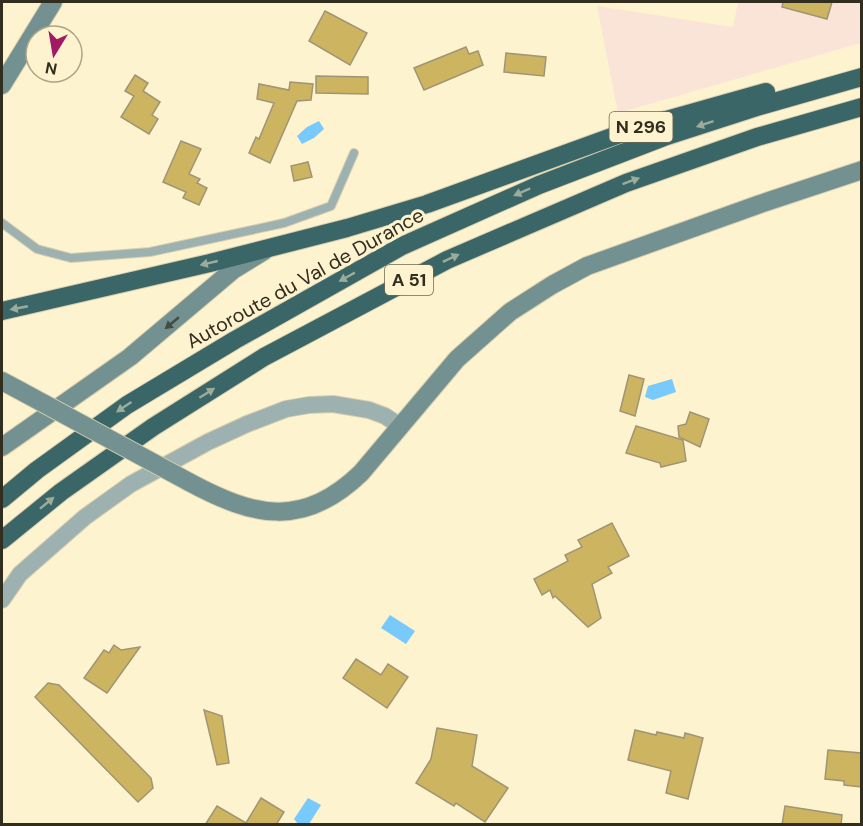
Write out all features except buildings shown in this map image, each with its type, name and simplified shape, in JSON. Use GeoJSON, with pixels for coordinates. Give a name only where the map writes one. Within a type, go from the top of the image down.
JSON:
{"type":"FeatureCollection","features":[{"type":"Feature","properties":{"kind":"highway","name":"N 296"},"geometry":{"type":"LineString","coordinates":[[2,311],[268,249],[347,228],[427,204],[631,130],[770,91],[861,71]]}},
{"type":"Feature","properties":{"kind":"highway","name":"Autoroute du Val de Durance"},"geometry":{"type":"LineString","coordinates":[[2,499],[37,470],[127,405],[235,340],[402,246],[539,185],[664,137],[861,77]]}},
{"type":"Feature","properties":{"kind":"highway","name":"A 51"},"geometry":{"type":"LineString","coordinates":[[2,540],[61,492],[153,427],[264,357],[447,260],[626,183],[757,137],[861,107]]}},
{"type":"Feature","properties":{"kind":"street"},"geometry":{"type":"LineString","coordinates":[[2,85],[53,2]]}},
{"type":"Feature","properties":{"kind":"street"},"geometry":{"type":"LineString","coordinates":[[9,385],[230,502],[247,508],[267,511],[285,512],[302,509],[319,503],[349,485],[457,359],[510,312],[552,285],[587,266],[861,170]]}},
{"type":"Feature","properties":{"kind":"street"},"geometry":{"type":"LineString","coordinates":[[2,447],[130,357],[233,270],[268,249]]}},
{"type":"Feature","properties":{"kind":"street"},"geometry":{"type":"LineString","coordinates":[[2,600],[20,574],[85,517],[131,483],[247,424],[286,410],[309,405],[333,404],[369,410],[385,416],[400,426]]}},
{"type":"Feature","properties":{"kind":"lane"},"geometry":{"type":"LineString","coordinates":[[2,223],[37,249],[70,258],[150,252],[284,223],[331,206],[354,153]]}},
{"type":"Feature","properties":{"kind":"shaded area"},"geometry":{"type":"Polygon","coordinates":[[[738,2],[861,2],[861,43],[618,113],[597,6],[733,27],[738,2]]]}},
{"type":"Feature","properties":{"kind":"water"},"geometry":{"type":"Polygon","coordinates":[[[319,121],[324,129],[314,138],[302,144],[297,136],[307,127],[319,121]]]}},
{"type":"Feature","properties":{"kind":"water"},"geometry":{"type":"Polygon","coordinates":[[[672,379],[676,392],[653,400],[645,397],[648,386],[672,379]]]}},
{"type":"Feature","properties":{"kind":"water"},"geometry":{"type":"Polygon","coordinates":[[[390,615],[415,631],[406,644],[381,628],[390,615]]]}},
{"type":"Feature","properties":{"kind":"water"},"geometry":{"type":"Polygon","coordinates":[[[308,798],[321,805],[309,824],[298,824],[294,819],[308,798]]]}}]}
